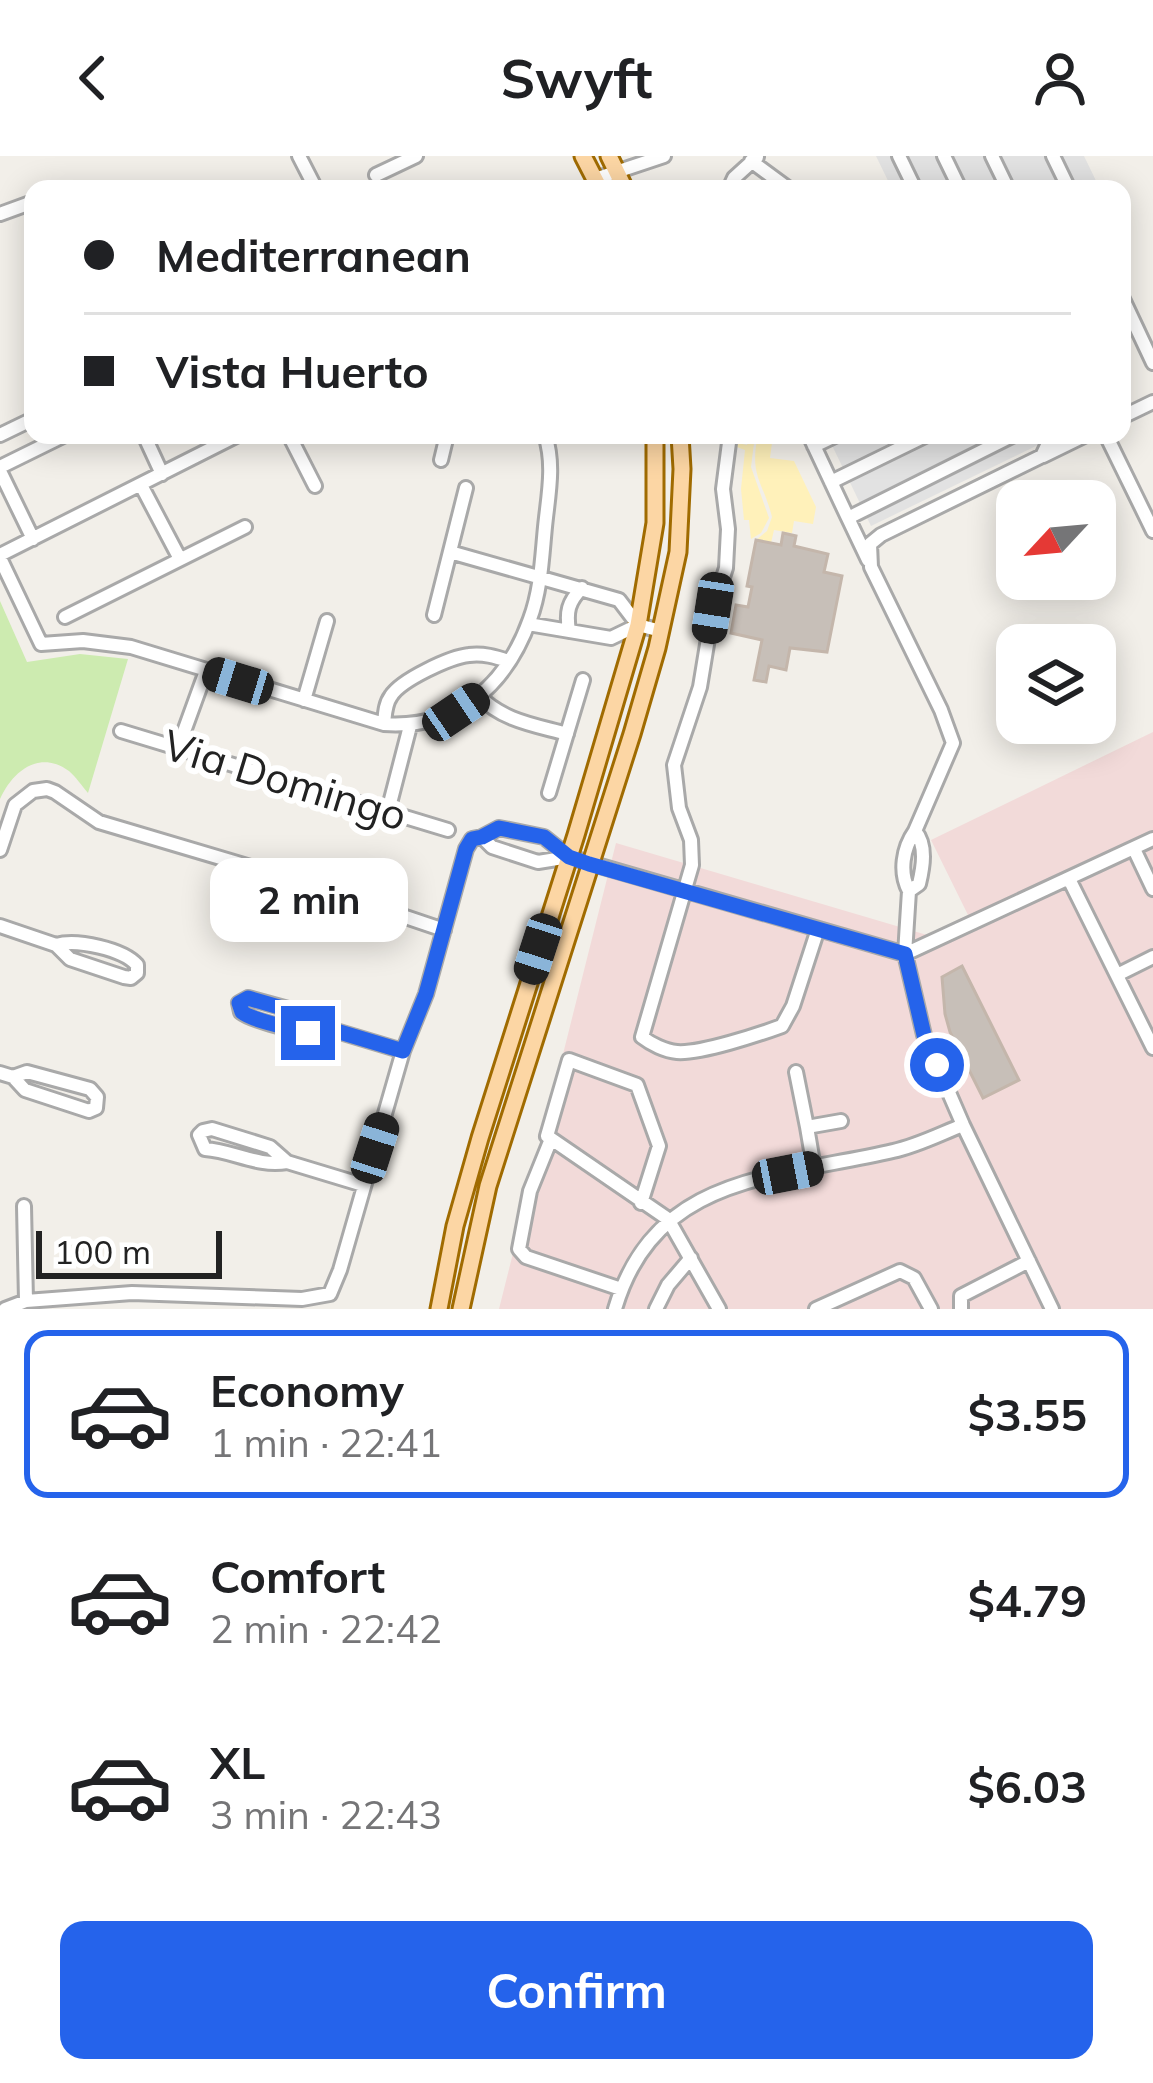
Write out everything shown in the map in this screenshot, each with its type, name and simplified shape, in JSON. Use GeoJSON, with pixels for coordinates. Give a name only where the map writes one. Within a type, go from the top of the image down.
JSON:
{"type":"FeatureCollection","features":[{"type":"Feature","properties":{"kind":"main road"},"geometry":{"type":"LineString","coordinates":[[439,1309],[454,1226],[638,625],[655,523],[655,444]]}},
{"type":"Feature","properties":{"kind":"main road"},"geometry":{"type":"LineString","coordinates":[[461,1309],[488,1186],[661,631],[678,552],[681,444]]}},
{"type":"Feature","properties":{"kind":"street"},"geometry":{"type":"LineString","coordinates":[[376,175],[416,156]]}},
{"type":"Feature","properties":{"kind":"street"},"geometry":{"type":"LineString","coordinates":[[612,163],[664,156]]}},
{"type":"Feature","properties":{"kind":"street"},"geometry":{"type":"LineString","coordinates":[[754,159],[778,180]]}},
{"type":"Feature","properties":{"kind":"street"},"geometry":{"type":"LineString","coordinates":[[1147,335],[1153,362]]}},
{"type":"Feature","properties":{"kind":"street"},"geometry":{"type":"LineString","coordinates":[[33,539],[0,469],[48,444]]}},
{"type":"Feature","properties":{"kind":"street"},"geometry":{"type":"LineString","coordinates":[[148,444],[162,474]]}},
{"type":"Feature","properties":{"kind":"street"},"geometry":{"type":"LineString","coordinates":[[220,444],[0,557],[41,644],[104,641],[384,724],[410,726],[456,712],[479,696],[500,677],[528,624],[541,575],[551,454],[547,444]]}},
{"type":"Feature","properties":{"kind":"street"},"geometry":{"type":"LineString","coordinates":[[294,444],[315,486]]}},
{"type":"Feature","properties":{"kind":"street"},"geometry":{"type":"LineString","coordinates":[[441,460],[445,444]]}},
{"type":"Feature","properties":{"kind":"street"},"geometry":{"type":"LineString","coordinates":[[729,444],[724,488],[727,568],[713,608],[700,687],[674,765],[692,866],[642,1036],[650,1044],[678,1052],[782,1026],[794,1006],[818,929]]}},
{"type":"Feature","properties":{"kind":"street"},"geometry":{"type":"LineString","coordinates":[[812,444],[941,710],[952,743],[916,831],[906,844],[905,954],[924,1035],[962,1125],[1052,1309]]}},
{"type":"Feature","properties":{"kind":"street"},"geometry":{"type":"LineString","coordinates":[[831,482],[909,444]]}},
{"type":"Feature","properties":{"kind":"street"},"geometry":{"type":"LineString","coordinates":[[848,518],[996,444]]}},
{"type":"Feature","properties":{"kind":"street"},"geometry":{"type":"LineString","coordinates":[[1042,457],[1048,444]]}},
{"type":"Feature","properties":{"kind":"street"},"geometry":{"type":"LineString","coordinates":[[872,567],[870,544],[881,535],[1068,444]]}},
{"type":"Feature","properties":{"kind":"street"},"geometry":{"type":"LineString","coordinates":[[1110,444],[1153,531]]}},
{"type":"Feature","properties":{"kind":"street"},"geometry":{"type":"LineString","coordinates":[[141,485],[180,560]]}},
{"type":"Feature","properties":{"kind":"street"},"geometry":{"type":"LineString","coordinates":[[434,615],[466,488]]}},
{"type":"Feature","properties":{"kind":"street"},"geometry":{"type":"LineString","coordinates":[[64,616],[245,527]]}},
{"type":"Feature","properties":{"kind":"street"},"geometry":{"type":"LineString","coordinates":[[450,552],[619,600],[638,625],[661,631]]}},
{"type":"Feature","properties":{"kind":"street"},"geometry":{"type":"LineString","coordinates":[[569,631],[569,604],[582,588]]}},
{"type":"Feature","properties":{"kind":"street"},"geometry":{"type":"LineString","coordinates":[[304,700],[327,621]]}},
{"type":"Feature","properties":{"kind":"street"},"geometry":{"type":"LineString","coordinates":[[528,624],[611,638],[638,625]]}},
{"type":"Feature","properties":{"kind":"street"},"geometry":{"type":"LineString","coordinates":[[384,724],[386,703],[406,681],[465,655],[508,661]]}},
{"type":"Feature","properties":{"kind":"street"},"geometry":{"type":"LineString","coordinates":[[178,748],[206,670]]}},
{"type":"Feature","properties":{"kind":"street"},"geometry":{"type":"LineString","coordinates":[[549,793],[583,680]]}},
{"type":"Feature","properties":{"kind":"street"},"geometry":{"type":"LineString","coordinates":[[479,696],[490,708],[513,719],[567,734]]}},
{"type":"Feature","properties":{"kind":"street"},"geometry":{"type":"LineString","coordinates":[[388,811],[410,726]]}},
{"type":"Feature","properties":{"kind":"street","name":"Via Domingo"},"geometry":{"type":"LineString","coordinates":[[122,731],[448,830]]}},
{"type":"Feature","properties":{"kind":"street"},"geometry":{"type":"LineString","coordinates":[[0,850],[16,805],[40,788],[56,792],[99,822],[444,930]]}},
{"type":"Feature","properties":{"kind":"street"},"geometry":{"type":"LineString","coordinates":[[5,1309],[26,1301],[106,1302],[132,1293],[302,1299],[330,1294],[472,839],[499,828],[544,837],[569,857],[589,864],[905,954],[1153,839]]}},
{"type":"Feature","properties":{"kind":"street"},"geometry":{"type":"LineString","coordinates":[[482,837],[492,847],[538,862],[569,857]]}},
{"type":"Feature","properties":{"kind":"street"},"geometry":{"type":"LineString","coordinates":[[1133,849],[1153,889]]}},
{"type":"Feature","properties":{"kind":"street"},"geometry":{"type":"LineString","coordinates":[[1070,879],[1153,1048]]}},
{"type":"Feature","properties":{"kind":"street"},"geometry":{"type":"LineString","coordinates":[[0,926],[56,945],[70,959],[128,978],[137,973],[137,965],[127,956],[71,940],[56,945]]}},
{"type":"Feature","properties":{"kind":"street"},"geometry":{"type":"LineString","coordinates":[[1117,975],[1153,957]]}},
{"type":"Feature","properties":{"kind":"street"},"geometry":{"type":"LineString","coordinates":[[323,1027],[308,1033],[251,1019],[239,1003],[248,998],[262,1000],[310,1016],[323,1027],[403,1051]]}},
{"type":"Feature","properties":{"kind":"street"},"geometry":{"type":"LineString","coordinates":[[641,1203],[659,1146],[637,1084],[569,1060],[547,1136],[641,1203],[668,1219],[719,1309]]}},
{"type":"Feature","properties":{"kind":"street"},"geometry":{"type":"LineString","coordinates":[[27,1072],[90,1089],[97,1097],[96,1108],[89,1111],[25,1090],[7,1075],[27,1072]]}},
{"type":"Feature","properties":{"kind":"street"},"geometry":{"type":"LineString","coordinates":[[796,1072],[814,1168]]}},
{"type":"Feature","properties":{"kind":"street"},"geometry":{"type":"LineString","coordinates":[[807,1127],[841,1121]]}},
{"type":"Feature","properties":{"kind":"street"},"geometry":{"type":"LineString","coordinates":[[615,1309],[640,1256],[668,1219],[708,1194],[900,1150],[962,1125]]}},
{"type":"Feature","properties":{"kind":"street"},"geometry":{"type":"LineString","coordinates":[[287,1162],[268,1165],[205,1149],[199,1135],[212,1129],[270,1147],[287,1162],[362,1185]]}},
{"type":"Feature","properties":{"kind":"street"},"geometry":{"type":"LineString","coordinates":[[551,1139],[530,1191],[518,1250],[526,1258],[621,1289]]}},
{"type":"Feature","properties":{"kind":"street"},"geometry":{"type":"LineString","coordinates":[[24,1206],[26,1301]]}},
{"type":"Feature","properties":{"kind":"street"},"geometry":{"type":"LineString","coordinates":[[656,1309],[668,1285],[691,1258]]}},
{"type":"Feature","properties":{"kind":"street"},"geometry":{"type":"LineString","coordinates":[[961,1309],[961,1296],[1029,1262]]}},
{"type":"Feature","properties":{"kind":"street"},"geometry":{"type":"LineString","coordinates":[[816,1309],[900,1270],[914,1278],[931,1309]]}},
{"type":"Feature","properties":{"kind":"street"},"geometry":{"type":"LineString","coordinates":[[132,1293],[134,1309]]}},
{"type":"Feature","properties":{"kind":"shaded area"},"geometry":{"type":"Polygon","coordinates":[[[876,156],[1084,156],[1096,180],[888,180],[876,156]]]}},
{"type":"Feature","properties":{"kind":"shaded area"},"geometry":{"type":"Polygon","coordinates":[[[831,444],[1038,445],[871,526],[831,444]]]}},
{"type":"Feature","properties":{"kind":"shaded area"},"geometry":{"type":"Polygon","coordinates":[[[1153,732],[1153,1309],[499,1309],[616,843],[927,935],[968,915],[931,840],[1153,732]]]}},
{"type":"Feature","properties":{"kind":"green space"},"geometry":{"type":"Polygon","coordinates":[[[0,601],[27,662],[80,654],[128,659],[88,793],[69,771],[47,762],[19,772],[0,799],[0,601]]]}},
{"type":"Feature","properties":{"kind":"sand"},"geometry":{"type":"Polygon","coordinates":[[[754,444],[751,467],[769,518],[761,533],[751,539],[741,489],[745,450],[737,447],[754,444]]]}},
{"type":"Feature","properties":{"kind":"sand"},"geometry":{"type":"Polygon","coordinates":[[[757,444],[772,444],[770,458],[794,461],[816,507],[813,524],[794,521],[792,533],[774,530],[771,543],[756,540],[767,531],[772,517],[756,469],[757,444]]]}},
{"type":"Feature","properties":{"kind":"building"},"geometry":{"type":"Polygon","coordinates":[[[783,533],[796,536],[794,546],[828,554],[824,572],[842,576],[827,652],[790,648],[786,670],[769,666],[766,682],[754,680],[762,640],[731,633],[736,605],[748,607],[756,540],[781,545],[783,533]]]}},
{"type":"Feature","properties":{"kind":"building"},"geometry":{"type":"Polygon","coordinates":[[[962,966],[1019,1080],[983,1098],[945,1014],[942,977],[962,966]]]}},
{"type":"Feature","properties":{"kind":"route"},"geometry":{"type":"LineString","coordinates":[[308,1033],[251,1019],[239,1003],[248,998],[262,1000],[310,1016],[323,1027],[403,1051],[426,994],[466,849],[472,839],[499,828],[544,837],[569,857],[589,864],[905,954],[924,1035],[937,1065]]}}]}
